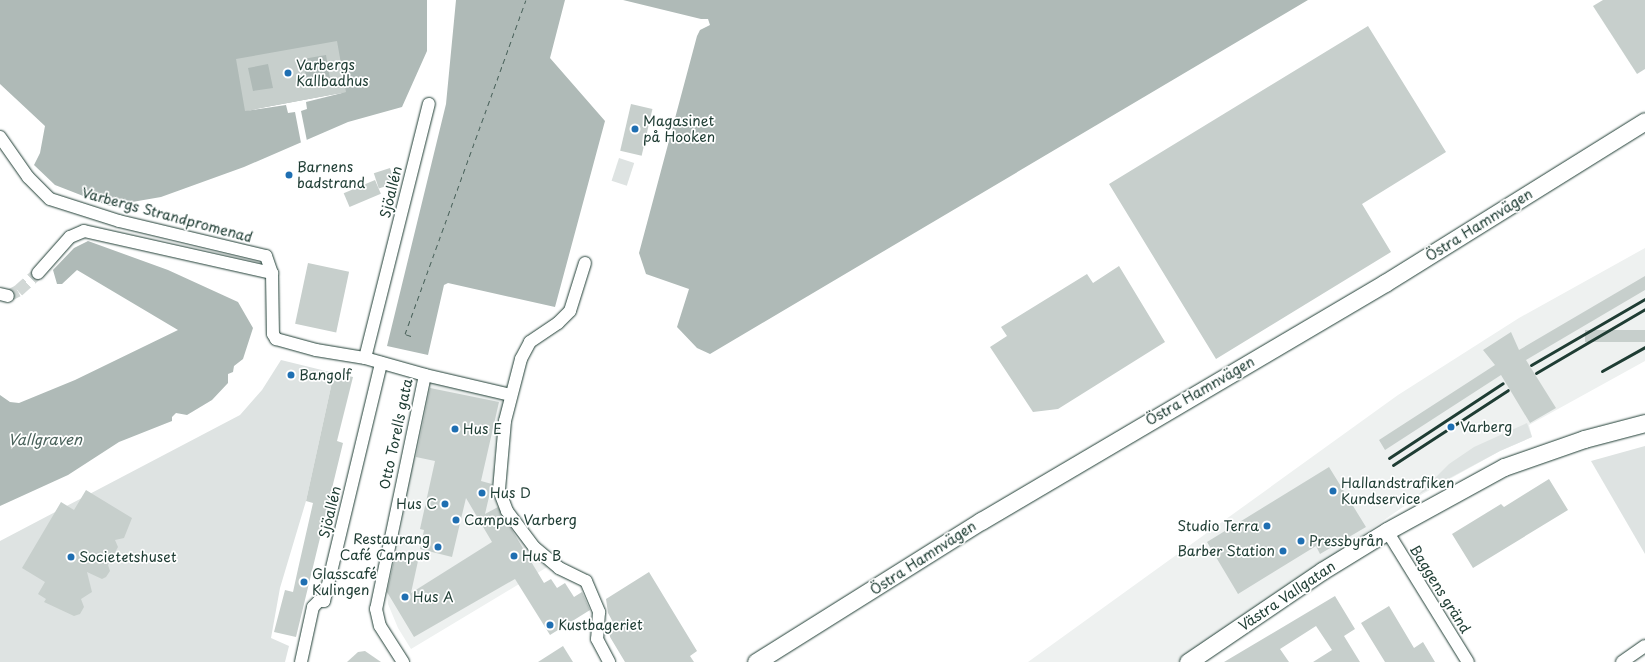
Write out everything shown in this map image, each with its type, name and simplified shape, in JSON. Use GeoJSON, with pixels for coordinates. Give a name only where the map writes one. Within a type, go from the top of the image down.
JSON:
{"type":"FeatureCollection","features":[{"type":"Feature","properties":{"kind":"street","name":"Sjöallén"},"geometry":{"type":"LineString","coordinates":[[365,358],[430,104]]}},
{"type":"Feature","properties":{"kind":"street","name":"Östra Hamnvägen"},"geometry":{"type":"LineString","coordinates":[[756,662],[981,521],[1385,283],[1645,121]]}},
{"type":"Feature","properties":{"kind":"street","name":"Varbergs Strandpromenad"},"geometry":{"type":"LineString","coordinates":[[0,137],[28,177],[50,199],[119,221],[266,256],[272,273]]}},
{"type":"Feature","properties":{"kind":"street"},"geometry":{"type":"LineString","coordinates":[[38,273],[70,237],[84,231],[272,273]]}},
{"type":"Feature","properties":{"kind":"street"},"geometry":{"type":"LineString","coordinates":[[585,263],[570,311],[558,323],[530,342],[521,358],[510,396],[505,421],[498,490],[507,510],[534,547],[559,568],[586,581],[599,612],[597,639],[609,662]]}},
{"type":"Feature","properties":{"kind":"street","name":"Otto Torells gata"},"geometry":{"type":"LineString","coordinates":[[272,273],[273,334],[276,339],[316,350],[365,358],[424,375],[376,609],[380,626],[403,662]]}},
{"type":"Feature","properties":{"kind":"street","name":"Sjöallén"},"geometry":{"type":"LineString","coordinates":[[301,662],[313,607],[319,601],[324,601],[381,363]]}},
{"type":"Feature","properties":{"kind":"street"},"geometry":{"type":"LineString","coordinates":[[424,375],[510,396]]}},
{"type":"Feature","properties":{"kind":"street","name":"Västra Vallgatan"},"geometry":{"type":"LineString","coordinates":[[1188,662],[1322,571],[1387,531],[1504,467],[1584,439],[1645,423]]}},
{"type":"Feature","properties":{"kind":"street","name":"Baggens gränd"},"geometry":{"type":"LineString","coordinates":[[1387,531],[1468,662]]}},
{"type":"Feature","properties":{"kind":"street"},"geometry":{"type":"LineString","coordinates":[[1622,662],[1645,646]]}},
{"type":"Feature","properties":{"kind":"shaded area"},"geometry":{"type":"Polygon","coordinates":[[[619,158],[634,163],[627,186],[612,181],[619,158]]]}},
{"type":"Feature","properties":{"kind":"shaded area"},"geometry":{"type":"Polygon","coordinates":[[[1645,248],[1645,361],[1529,425],[1532,437],[1500,451],[1419,496],[1178,662],[1028,662],[1398,395],[1519,318],[1645,248]]]}},
{"type":"Feature","properties":{"kind":"shaded area"},"geometry":{"type":"Polygon","coordinates":[[[281,360],[334,373],[306,501],[280,588],[271,638],[289,646],[285,662],[0,662],[0,541],[240,415],[262,390],[281,360]]]}},
{"type":"Feature","properties":{"kind":"shaded area","name":"Campus Varberg"},"geometry":{"type":"Polygon","coordinates":[[[429,381],[504,399],[494,463],[496,485],[549,566],[411,649],[398,628],[388,604],[387,592],[399,542],[405,501],[429,381]]]}},
{"type":"Feature","properties":{"kind":"shaded area"},"geometry":{"type":"Polygon","coordinates":[[[1527,423],[1532,437],[1500,451],[1418,495],[1449,464],[1474,447],[1527,423]]]}},
{"type":"Feature","properties":{"kind":"shaded area"},"geometry":{"type":"Polygon","coordinates":[[[1645,446],[1645,554],[1591,461],[1645,446]]]}},
{"type":"Feature","properties":{"kind":"water"},"geometry":{"type":"Polygon","coordinates":[[[0,0],[427,0],[427,51],[402,107],[348,122],[244,167],[161,197],[109,206],[55,185],[34,165],[40,153],[45,126],[0,84],[0,0]]]}},
{"type":"Feature","properties":{"kind":"water"},"geometry":{"type":"Polygon","coordinates":[[[456,0],[565,0],[550,58],[605,121],[555,307],[448,283],[444,285],[428,355],[387,346],[446,104],[456,0]]]}},
{"type":"Feature","properties":{"kind":"water"},"geometry":{"type":"Polygon","coordinates":[[[623,0],[1308,0],[710,354],[697,348],[677,327],[689,289],[646,274],[639,253],[697,36],[700,30],[710,25],[708,19],[701,19],[623,0]]]}},
{"type":"Feature","properties":{"kind":"water","name":"Vallgraven"},"geometry":{"type":"Polygon","coordinates":[[[88,241],[168,270],[238,302],[253,328],[243,359],[234,366],[233,372],[228,374],[228,383],[212,400],[187,415],[176,413],[172,417],[172,421],[119,442],[68,475],[0,506],[0,395],[10,402],[19,403],[75,380],[178,330],[77,270],[62,284],[57,284],[53,270],[74,248],[88,241]]]}},
{"type":"Feature","properties":{"kind":"pier"},"geometry":{"type":"Polygon","coordinates":[[[346,92],[306,102],[307,109],[301,111],[307,141],[301,143],[295,112],[288,113],[286,105],[245,111],[346,92]]]}},
{"type":"Feature","properties":{"kind":"building"},"geometry":{"type":"Polygon","coordinates":[[[1603,0],[1645,0],[1645,69],[1637,74],[1593,6],[1603,0]]]}},
{"type":"Feature","properties":{"kind":"building"},"geometry":{"type":"Polygon","coordinates":[[[1368,26],[1446,152],[1362,204],[1391,252],[1216,359],[1109,184],[1368,26]]]}},
{"type":"Feature","properties":{"kind":"building","name":"Varbergs Kallbadhus"},"geometry":{"type":"Polygon","coordinates":[[[337,41],[346,92],[245,111],[236,59],[337,41]],[[326,55],[303,59],[307,82],[330,79],[326,55]],[[268,64],[248,68],[253,91],[273,88],[268,64]]]}},
{"type":"Feature","properties":{"kind":"building","name":"Magasinet på Hooken"},"geometry":{"type":"Polygon","coordinates":[[[631,104],[652,109],[642,156],[620,151],[631,104]]]}},
{"type":"Feature","properties":{"kind":"building"},"geometry":{"type":"Polygon","coordinates":[[[390,168],[395,183],[379,188],[374,173],[390,168]]]}},
{"type":"Feature","properties":{"kind":"building"},"geometry":{"type":"Polygon","coordinates":[[[375,180],[381,194],[350,207],[344,193],[375,180]]]}},
{"type":"Feature","properties":{"kind":"building"},"geometry":{"type":"Polygon","coordinates":[[[308,263],[349,272],[336,332],[295,324],[308,263]]]}},
{"type":"Feature","properties":{"kind":"building"},"geometry":{"type":"Polygon","coordinates":[[[1119,266],[1165,342],[1058,409],[1033,412],[990,347],[1007,336],[1001,327],[1087,274],[1093,283],[1119,266]]]}},
{"type":"Feature","properties":{"kind":"building"},"geometry":{"type":"Polygon","coordinates":[[[1645,276],[1645,290],[1526,360],[1556,408],[1530,423],[1501,375],[1385,450],[1379,440],[1495,365],[1483,350],[1511,332],[1519,350],[1645,276]]]}},
{"type":"Feature","properties":{"kind":"building"},"geometry":{"type":"Polygon","coordinates":[[[1585,330],[1645,330],[1645,342],[1585,342],[1585,330]]]}},
{"type":"Feature","properties":{"kind":"building"},"geometry":{"type":"Polygon","coordinates":[[[334,373],[353,377],[337,441],[343,443],[296,637],[274,632],[285,590],[293,592],[313,503],[306,501],[334,373]]]}},
{"type":"Feature","properties":{"kind":"building","name":"Campus Varberg"},"geometry":{"type":"Polygon","coordinates":[[[430,388],[499,402],[481,481],[492,484],[485,514],[498,507],[544,583],[551,579],[557,588],[565,583],[574,597],[582,592],[590,610],[550,635],[515,579],[414,637],[387,592],[395,556],[418,561],[411,593],[492,542],[466,498],[452,557],[420,549],[424,530],[420,529],[435,461],[416,457],[430,388]]]}},
{"type":"Feature","properties":{"kind":"building"},"geometry":{"type":"Polygon","coordinates":[[[1329,467],[1366,527],[1320,554],[1316,546],[1238,594],[1207,542],[1329,467]]]}},
{"type":"Feature","properties":{"kind":"building"},"geometry":{"type":"Polygon","coordinates":[[[1549,479],[1568,510],[1473,568],[1452,534],[1501,504],[1504,507],[1549,479]]]}},
{"type":"Feature","properties":{"kind":"building","name":"Societetshuset"},"geometry":{"type":"Polygon","coordinates":[[[86,490],[132,518],[124,538],[115,540],[118,547],[108,565],[110,571],[106,577],[102,579],[87,572],[92,592],[81,599],[84,607],[80,614],[74,616],[44,602],[46,599],[38,594],[45,582],[22,568],[61,502],[74,510],[86,490]]]}},
{"type":"Feature","properties":{"kind":"building"},"geometry":{"type":"Polygon","coordinates":[[[649,572],[697,651],[690,656],[694,662],[625,662],[610,637],[609,630],[615,626],[608,613],[606,599],[649,572]]]}},
{"type":"Feature","properties":{"kind":"building"},"geometry":{"type":"Polygon","coordinates":[[[1335,596],[1355,629],[1344,636],[1360,662],[1313,662],[1332,650],[1316,626],[1280,649],[1289,662],[1224,662],[1335,596]]]}},
{"type":"Feature","properties":{"kind":"building"},"geometry":{"type":"Polygon","coordinates":[[[1389,606],[1414,648],[1423,642],[1435,662],[1385,662],[1361,623],[1389,606]]]}},
{"type":"Feature","properties":{"kind":"building"},"geometry":{"type":"Polygon","coordinates":[[[563,646],[573,662],[538,662],[563,646]]]}},
{"type":"Feature","properties":{"kind":"building"},"geometry":{"type":"Polygon","coordinates":[[[365,651],[381,662],[347,662],[358,652],[365,651]]]}},
{"type":"Feature","properties":{"kind":"ferry route"},"geometry":{"type":"LineString","coordinates":[[411,336],[405,334],[526,0]]}},
{"type":"Feature","properties":{"kind":"tunnel"},"geometry":{"type":"LineString","coordinates":[[8,296],[18,291],[38,273]]}},
{"type":"Feature","properties":{"kind":"railway"},"geometry":{"type":"LineString","coordinates":[[1531,365],[1645,299]]}},
{"type":"Feature","properties":{"kind":"railway"},"geometry":{"type":"LineString","coordinates":[[1536,373],[1645,309]]}},
{"type":"Feature","properties":{"kind":"railway"},"geometry":{"type":"LineString","coordinates":[[1602,371],[1645,347]]}},
{"type":"Feature","properties":{"kind":"railway"},"geometry":{"type":"LineString","coordinates":[[1389,458],[1503,383]]}},
{"type":"Feature","properties":{"kind":"railway"},"geometry":{"type":"LineString","coordinates":[[1393,465],[1508,390]]}},
{"type":"Feature","properties":{"kind":"place","name":"Varbergs Kallbadhus"},"geometry":{"type":"Point","coordinates":[288,73]}},
{"type":"Feature","properties":{"kind":"place","name":"Magasinet på Hooken"},"geometry":{"type":"Point","coordinates":[635,129]}},
{"type":"Feature","properties":{"kind":"place","name":"Barnens badstrand"},"geometry":{"type":"Point","coordinates":[289,175]}},
{"type":"Feature","properties":{"kind":"place","name":"Bangolf"},"geometry":{"type":"Point","coordinates":[291,375]}},
{"type":"Feature","properties":{"kind":"place","name":"Varberg"},"geometry":{"type":"Point","coordinates":[1451,427]}},
{"type":"Feature","properties":{"kind":"place","name":"Hus E"},"geometry":{"type":"Point","coordinates":[455,429]}},
{"type":"Feature","properties":{"kind":"place","name":"Hallandstrafiken Kundservice"},"geometry":{"type":"Point","coordinates":[1333,491]}},
{"type":"Feature","properties":{"kind":"place","name":"Hus D"},"geometry":{"type":"Point","coordinates":[482,493]}},
{"type":"Feature","properties":{"kind":"place","name":"Hus C"},"geometry":{"type":"Point","coordinates":[445,504]}},
{"type":"Feature","properties":{"kind":"place","name":"Campus Varberg"},"geometry":{"type":"Point","coordinates":[456,520]}},
{"type":"Feature","properties":{"kind":"place","name":"Studio Terra"},"geometry":{"type":"Point","coordinates":[1267,526]}},
{"type":"Feature","properties":{"kind":"place","name":"Pressbyrån"},"geometry":{"type":"Point","coordinates":[1301,541]}},
{"type":"Feature","properties":{"kind":"place","name":"Restaurang Café Campus"},"geometry":{"type":"Point","coordinates":[438,547]}},
{"type":"Feature","properties":{"kind":"place","name":"Barber Station"},"geometry":{"type":"Point","coordinates":[1283,551]}},
{"type":"Feature","properties":{"kind":"place","name":"Hus B"},"geometry":{"type":"Point","coordinates":[514,556]}},
{"type":"Feature","properties":{"kind":"place","name":"Societetshuset"},"geometry":{"type":"Point","coordinates":[71,557]}},
{"type":"Feature","properties":{"kind":"place","name":"Glasscafé Kulingen"},"geometry":{"type":"Point","coordinates":[304,582]}},
{"type":"Feature","properties":{"kind":"place","name":"Hus A"},"geometry":{"type":"Point","coordinates":[405,597]}},
{"type":"Feature","properties":{"kind":"place","name":"Kustbageriet"},"geometry":{"type":"Point","coordinates":[550,625]}}]}
